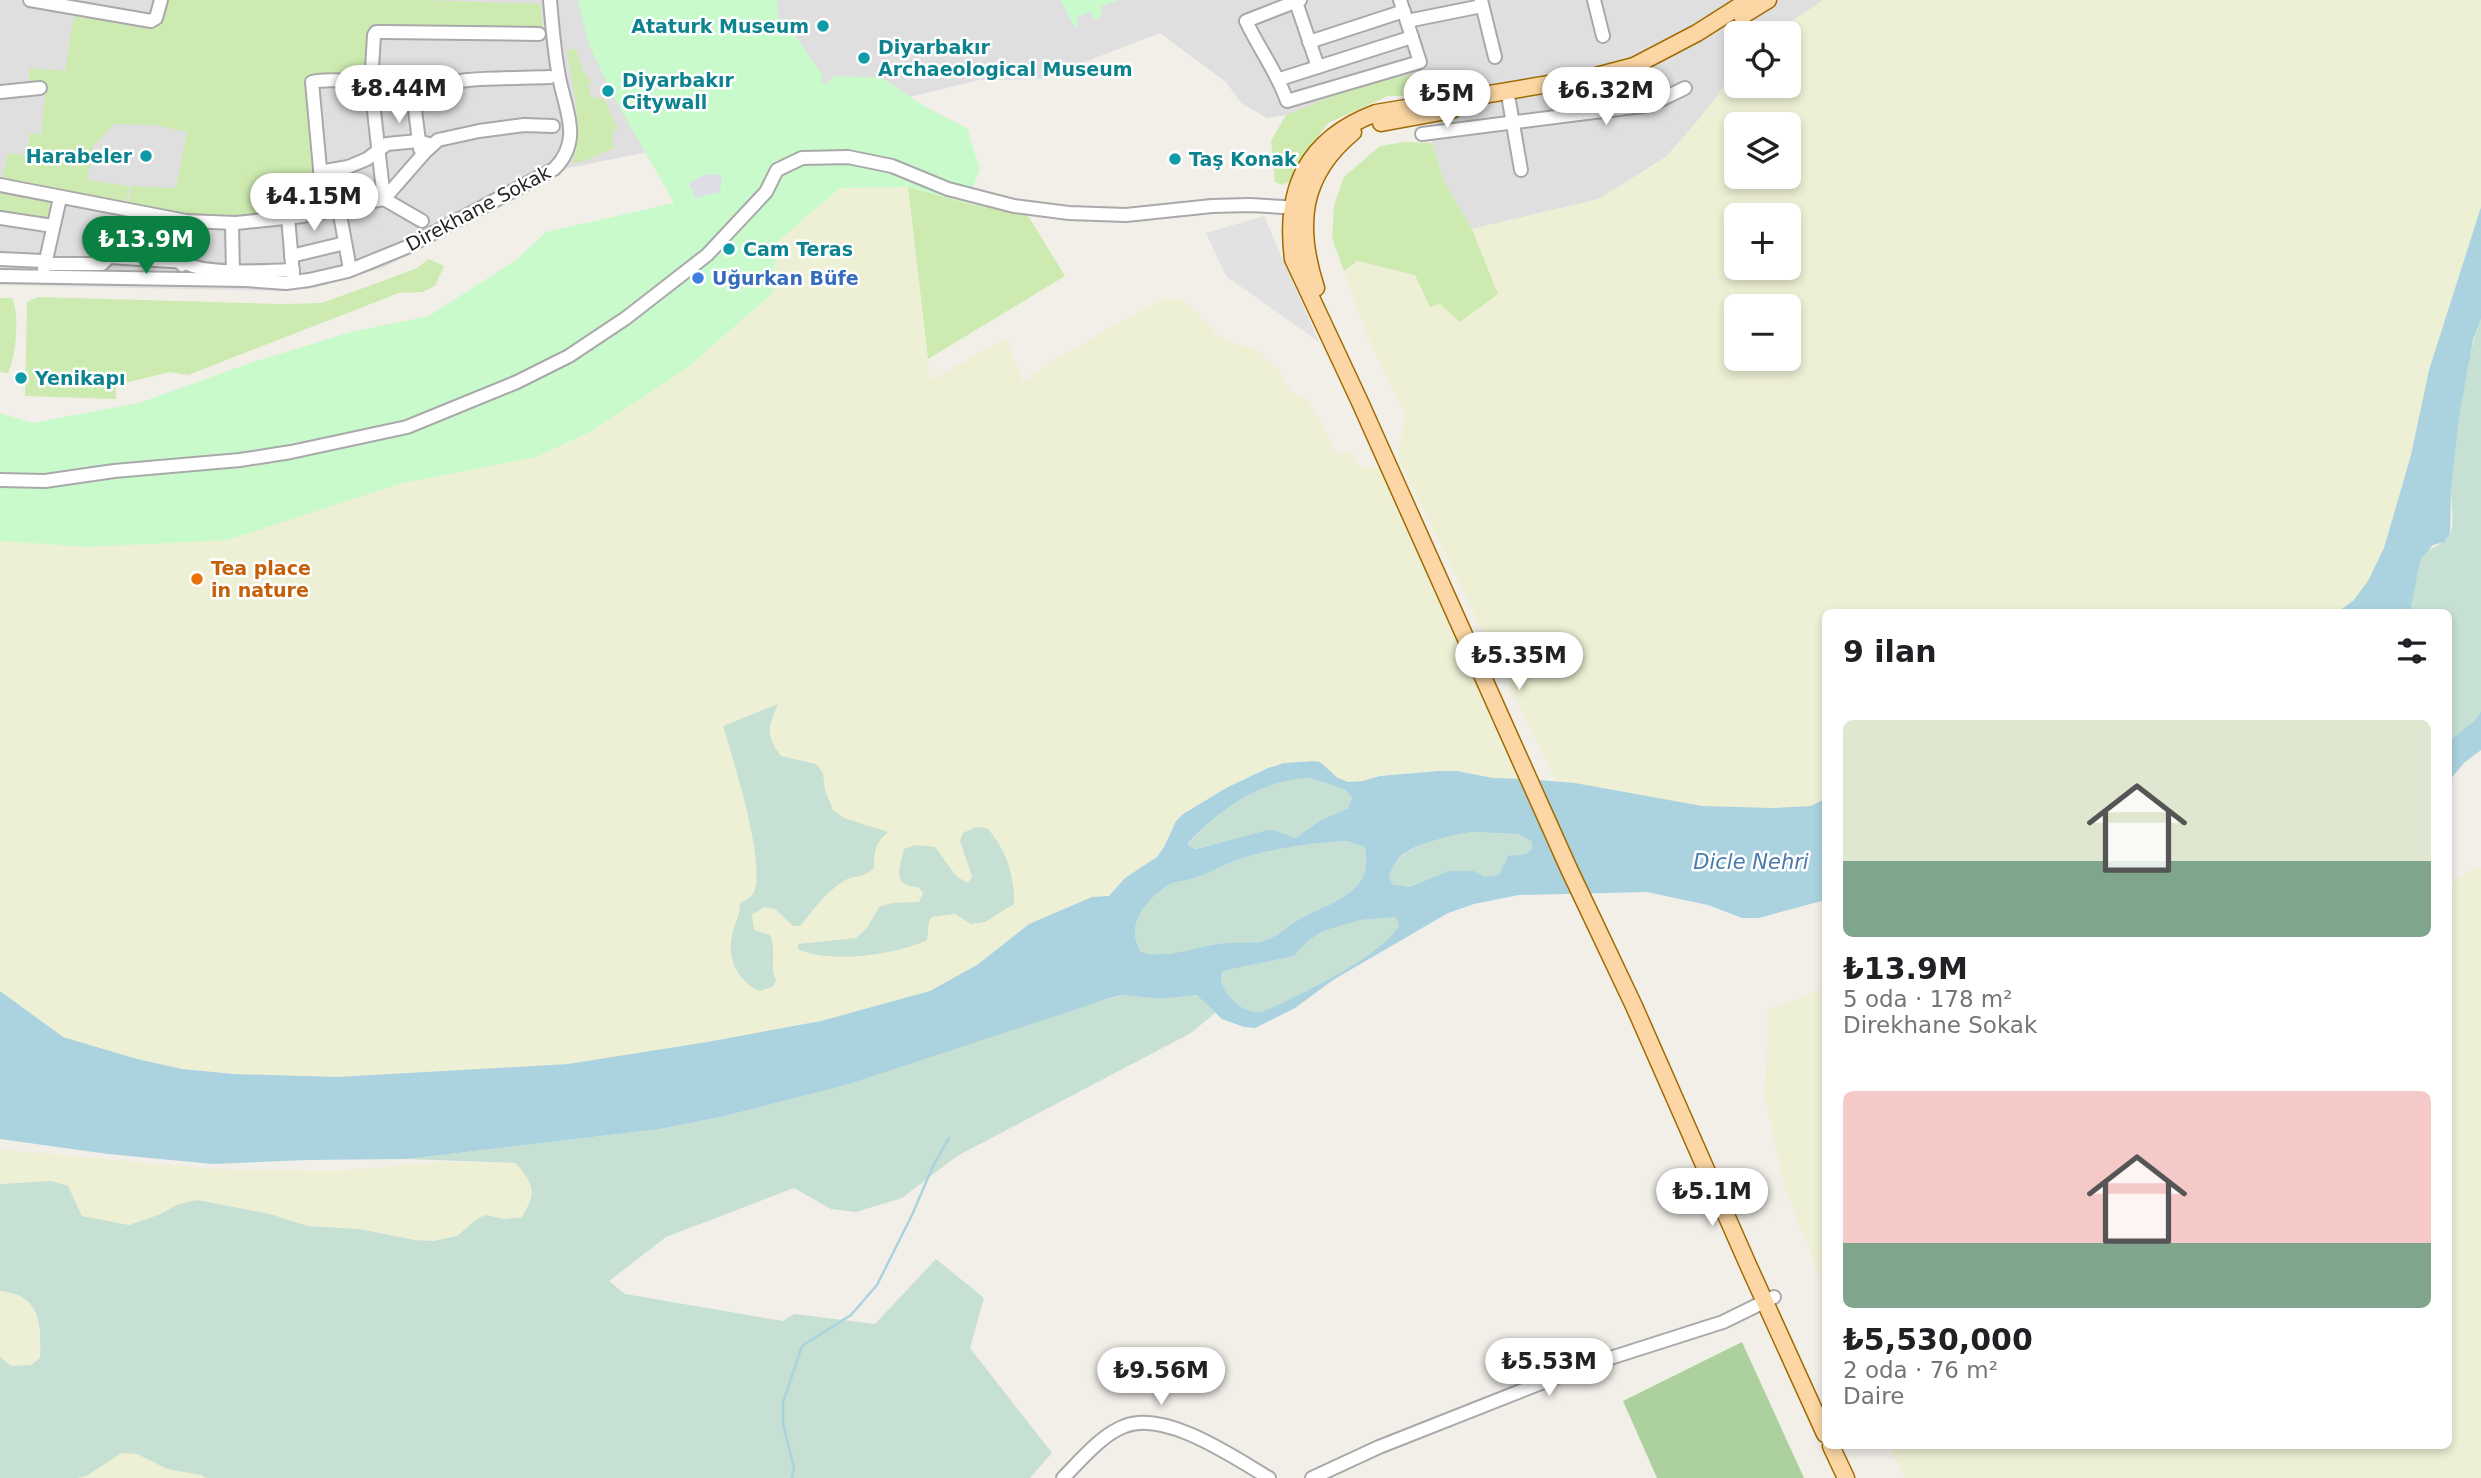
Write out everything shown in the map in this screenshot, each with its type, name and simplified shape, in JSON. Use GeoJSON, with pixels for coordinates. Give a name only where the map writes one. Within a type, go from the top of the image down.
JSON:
{"type":"FeatureCollection","features":[{"type":"Feature","properties":{"kind":"main road"},"geometry":{"type":"LineString","coordinates":[[1299,208],[1297,188],[1314,155],[1334,134],[1355,121],[1389,110],[1595,76],[1634,66],[1698,33],[1749,0]]}},
{"type":"Feature","properties":{"kind":"main road"},"geometry":{"type":"LineString","coordinates":[[1768,0],[1667,61],[1607,85],[1382,122],[1356,130],[1322,164],[1299,208],[1290,235],[1293,259],[1362,399],[1564,840],[1769,1300],[1822,1427]]}},
{"type":"Feature","properties":{"kind":"main road"},"geometry":{"type":"LineString","coordinates":[[1769,1300],[1822,1403]]}},
{"type":"Feature","properties":{"kind":"main road"},"geometry":{"type":"LineString","coordinates":[[1832,1449],[1846,1478]]}},
{"type":"Feature","properties":{"kind":"main road"},"geometry":{"type":"LineString","coordinates":[[1843,1449],[1857,1478]]}},
{"type":"Feature","properties":{"kind":"street"},"geometry":{"type":"LineString","coordinates":[[30,0],[151,21],[156,18],[161,0]]}},
{"type":"Feature","properties":{"kind":"street","name":"Direkhane Sokak"},"geometry":{"type":"LineString","coordinates":[[0,276],[43,270],[286,283],[348,271],[407,247],[554,169],[569,150],[571,133],[558,74],[550,0]]}},
{"type":"Feature","properties":{"kind":"street"},"geometry":{"type":"LineString","coordinates":[[1594,0],[1603,36]]}},
{"type":"Feature","properties":{"kind":"street"},"geometry":{"type":"LineString","coordinates":[[1318,66],[1298,1],[1246,21],[1260,50],[1280,79],[1287,101],[1420,62],[1404,11]]}},
{"type":"Feature","properties":{"kind":"street"},"geometry":{"type":"LineString","coordinates":[[1309,42],[1404,11],[1481,3],[1495,57]]}},
{"type":"Feature","properties":{"kind":"street"},"geometry":{"type":"LineString","coordinates":[[384,199],[371,85],[376,32],[539,34]]}},
{"type":"Feature","properties":{"kind":"street"},"geometry":{"type":"LineString","coordinates":[[1280,79],[1412,37]]}},
{"type":"Feature","properties":{"kind":"street"},"geometry":{"type":"LineString","coordinates":[[324,212],[312,82],[436,87],[474,79],[550,77]]}},
{"type":"Feature","properties":{"kind":"street"},"geometry":{"type":"LineString","coordinates":[[412,87],[421,157]]}},
{"type":"Feature","properties":{"kind":"street"},"geometry":{"type":"LineString","coordinates":[[0,92],[40,88]]}},
{"type":"Feature","properties":{"kind":"street"},"geometry":{"type":"LineString","coordinates":[[1422,134],[1650,105],[1685,88]]}},
{"type":"Feature","properties":{"kind":"street"},"geometry":{"type":"LineString","coordinates":[[1509,101],[1521,170]]}},
{"type":"Feature","properties":{"kind":"street"},"geometry":{"type":"LineString","coordinates":[[0,186],[186,221],[232,223],[288,217],[384,199],[438,140],[524,125],[553,126]]}},
{"type":"Feature","properties":{"kind":"street"},"geometry":{"type":"LineString","coordinates":[[320,172],[348,167],[387,144],[418,141],[432,145]]}},
{"type":"Feature","properties":{"kind":"street"},"geometry":{"type":"LineString","coordinates":[[0,480],[45,481],[114,471],[240,460],[291,452],[417,424],[517,382],[559,361],[626,318],[707,255],[766,192],[776,170],[802,158],[848,157],[892,166],[948,189],[1014,206],[1069,213],[1126,215],[1212,206],[1299,208]]}},
{"type":"Feature","properties":{"kind":"street"},"geometry":{"type":"LineString","coordinates":[[43,270],[60,198]]}},
{"type":"Feature","properties":{"kind":"street"},"geometry":{"type":"LineString","coordinates":[[384,199],[422,221]]}},
{"type":"Feature","properties":{"kind":"street"},"geometry":{"type":"LineString","coordinates":[[339,209],[349,264]]}},
{"type":"Feature","properties":{"kind":"street"},"geometry":{"type":"LineString","coordinates":[[43,270],[102,264],[109,257],[189,263],[192,267],[233,272],[293,272],[288,217]]}},
{"type":"Feature","properties":{"kind":"street"},"geometry":{"type":"LineString","coordinates":[[0,218],[53,226]]}},
{"type":"Feature","properties":{"kind":"street"},"geometry":{"type":"LineString","coordinates":[[183,263],[186,221]]}},
{"type":"Feature","properties":{"kind":"street"},"geometry":{"type":"LineString","coordinates":[[232,223],[233,272]]}},
{"type":"Feature","properties":{"kind":"street"},"geometry":{"type":"LineString","coordinates":[[291,256],[345,243]]}},
{"type":"Feature","properties":{"kind":"street"},"geometry":{"type":"LineString","coordinates":[[0,259],[43,261],[43,270]]}},
{"type":"Feature","properties":{"kind":"street"},"geometry":{"type":"LineString","coordinates":[[1312,1478],[1379,1447],[1567,1373],[1723,1322],[1769,1300]]}},
{"type":"Feature","properties":{"kind":"street"},"geometry":{"type":"LineString","coordinates":[[1063,1478],[1095,1446],[1126,1425],[1154,1423],[1175,1428],[1209,1443],[1269,1478]]}},
{"type":"Feature","properties":{"kind":"shaded area"},"geometry":{"type":"Polygon","coordinates":[[[0,0],[1823,0],[1792,21],[1724,21],[1724,87],[1666,157],[1599,199],[1472,229],[1445,183],[1432,143],[1425,72],[1286,115],[1267,118],[1241,103],[1226,82],[1160,33],[1041,79],[980,80],[842,113],[568,168],[385,267],[315,288],[280,291],[0,285],[0,0]]]}},
{"type":"Feature","properties":{"kind":"shaded area"},"geometry":{"type":"Polygon","coordinates":[[[706,174],[722,175],[720,192],[696,198],[689,183],[706,174]]]}},
{"type":"Feature","properties":{"kind":"shaded area"},"geometry":{"type":"Polygon","coordinates":[[[1264,216],[1319,342],[1226,276],[1206,233],[1264,216]]]}},
{"type":"Feature","properties":{"kind":"green space"},"geometry":{"type":"Polygon","coordinates":[[[167,0],[423,0],[540,4],[544,32],[373,28],[367,77],[308,77],[320,207],[200,218],[128,205],[131,186],[176,188],[187,132],[155,125],[114,124],[93,147],[87,180],[129,186],[126,204],[2,179],[8,153],[27,156],[30,133],[41,135],[46,87],[28,85],[30,68],[65,71],[74,16],[150,29],[161,21],[167,0]]]}},
{"type":"Feature","properties":{"kind":"green space"},"geometry":{"type":"Polygon","coordinates":[[[578,0],[777,0],[780,34],[793,33],[823,76],[820,80],[826,85],[834,76],[882,78],[924,106],[967,128],[980,170],[966,203],[908,187],[840,188],[776,243],[773,293],[687,368],[590,432],[536,457],[399,484],[228,540],[89,547],[0,541],[0,413],[32,423],[139,403],[253,362],[351,332],[429,316],[516,260],[546,232],[674,203],[615,99],[589,45],[578,0]]]}},
{"type":"Feature","properties":{"kind":"green space"},"geometry":{"type":"Polygon","coordinates":[[[1060,0],[1119,0],[1100,7],[1102,16],[1094,20],[1091,11],[1077,17],[1078,25],[1075,27],[1060,0]]]}},
{"type":"Feature","properties":{"kind":"green space"},"geometry":{"type":"Polygon","coordinates":[[[1823,0],[2481,0],[2481,207],[2429,370],[2411,455],[2384,548],[2368,581],[2354,600],[2342,609],[1822,609],[1822,800],[1811,806],[1773,808],[1702,806],[1556,781],[1398,458],[1405,412],[1366,333],[1344,271],[1357,261],[1416,275],[1430,307],[1440,304],[1460,321],[1498,293],[1472,229],[1599,199],[1666,157],[1724,87],[1724,98],[1801,98],[1801,21],[1792,21],[1823,0]]]}},
{"type":"Feature","properties":{"kind":"green space"},"geometry":{"type":"Polygon","coordinates":[[[576,49],[583,71],[591,82],[588,85],[591,97],[604,98],[617,128],[612,135],[614,148],[585,161],[572,163],[576,150],[577,121],[567,50],[576,49]]]}},
{"type":"Feature","properties":{"kind":"green space"},"geometry":{"type":"Polygon","coordinates":[[[1425,72],[1427,96],[1388,96],[1328,123],[1296,166],[1291,181],[1282,185],[1275,182],[1271,141],[1286,115],[1361,85],[1425,72]]]}},
{"type":"Feature","properties":{"kind":"green space"},"geometry":{"type":"Polygon","coordinates":[[[1405,142],[1432,143],[1445,183],[1472,229],[1498,294],[1460,322],[1440,304],[1430,307],[1415,275],[1357,261],[1344,271],[1332,238],[1334,205],[1344,177],[1380,146],[1405,142]]]}},
{"type":"Feature","properties":{"kind":"green space"},"geometry":{"type":"Polygon","coordinates":[[[908,187],[930,380],[1007,339],[1023,382],[1050,362],[1160,300],[1178,298],[1189,303],[1219,337],[1256,350],[1279,371],[1294,395],[1306,397],[1338,455],[1350,452],[1362,467],[1379,467],[1526,779],[1438,771],[1348,782],[1338,778],[1320,762],[1284,763],[1228,787],[1183,814],[1176,821],[1157,857],[1125,878],[1109,896],[1092,897],[1029,924],[977,965],[930,991],[821,1021],[568,1064],[337,1077],[234,1074],[182,1069],[63,1037],[0,991],[0,541],[89,547],[228,540],[399,484],[536,457],[590,432],[687,368],[773,294],[776,243],[840,188],[908,187]]]}},
{"type":"Feature","properties":{"kind":"green space"},"geometry":{"type":"Polygon","coordinates":[[[908,187],[966,203],[1027,214],[1065,276],[928,359],[908,187]]]}},
{"type":"Feature","properties":{"kind":"green space"},"geometry":{"type":"Polygon","coordinates":[[[0,192],[56,203],[53,223],[0,215],[0,192]]]}},
{"type":"Feature","properties":{"kind":"green space"},"geometry":{"type":"Polygon","coordinates":[[[429,259],[444,266],[435,286],[423,292],[399,293],[188,375],[170,372],[116,385],[116,399],[25,396],[27,302],[38,297],[322,303],[415,269],[429,259]]]}},
{"type":"Feature","properties":{"kind":"green space"},"geometry":{"type":"Polygon","coordinates":[[[0,298],[12,298],[16,314],[15,346],[8,373],[0,372],[0,298]]]}},
{"type":"Feature","properties":{"kind":"green space"},"geometry":{"type":"Polygon","coordinates":[[[2481,319],[2481,711],[2475,720],[2452,739],[2452,609],[2410,609],[2420,559],[2427,551],[2449,537],[2451,532],[2451,483],[2458,421],[2481,319]]]}},
{"type":"Feature","properties":{"kind":"green space"},"geometry":{"type":"Polygon","coordinates":[[[778,704],[772,719],[770,736],[781,756],[816,764],[823,773],[825,790],[833,810],[844,818],[888,832],[876,848],[874,868],[837,885],[800,926],[793,926],[775,909],[764,907],[752,915],[754,930],[770,935],[773,946],[776,981],[772,987],[760,991],[740,976],[731,953],[740,903],[753,894],[756,861],[747,812],[723,726],[778,704]]]}},
{"type":"Feature","properties":{"kind":"green space"},"geometry":{"type":"Polygon","coordinates":[[[1310,778],[1346,790],[1352,798],[1348,808],[1319,821],[1296,838],[1267,830],[1195,849],[1189,846],[1208,824],[1243,797],[1282,780],[1310,778]]]}},
{"type":"Feature","properties":{"kind":"green space"},"geometry":{"type":"Polygon","coordinates":[[[976,827],[987,828],[1004,854],[1013,883],[1014,904],[985,922],[971,924],[955,914],[932,917],[927,940],[898,950],[844,957],[811,954],[798,949],[798,944],[856,938],[867,928],[879,907],[892,903],[919,902],[923,893],[918,887],[904,883],[899,875],[904,849],[915,845],[935,847],[957,877],[968,883],[972,876],[960,841],[963,833],[976,827]]]}},
{"type":"Feature","properties":{"kind":"green space"},"geometry":{"type":"Polygon","coordinates":[[[1471,832],[1519,834],[1533,842],[1532,848],[1526,854],[1507,857],[1500,875],[1485,878],[1474,871],[1449,871],[1409,887],[1392,884],[1389,876],[1391,871],[1407,852],[1434,841],[1471,832]]]}},
{"type":"Feature","properties":{"kind":"green space"},"geometry":{"type":"Polygon","coordinates":[[[1347,841],[1365,847],[1365,870],[1359,883],[1339,900],[1300,919],[1273,937],[1258,942],[1215,944],[1173,953],[1141,952],[1136,942],[1136,923],[1145,906],[1168,885],[1266,852],[1347,841]]]}},
{"type":"Feature","properties":{"kind":"green space"},"geometry":{"type":"Polygon","coordinates":[[[2481,867],[2481,1478],[1904,1478],[1890,1449],[2452,1449],[2452,881],[2481,867]]]}},
{"type":"Feature","properties":{"kind":"green space"},"geometry":{"type":"Polygon","coordinates":[[[1396,917],[1400,926],[1376,950],[1340,973],[1269,1009],[1258,1012],[1244,1009],[1231,998],[1222,984],[1223,971],[1294,956],[1308,941],[1323,931],[1361,920],[1396,917]]]}},
{"type":"Feature","properties":{"kind":"green space"},"geometry":{"type":"Polygon","coordinates":[[[1822,989],[1822,1281],[1784,1186],[1765,1097],[1768,1010],[1822,989]]]}},
{"type":"Feature","properties":{"kind":"green space"},"geometry":{"type":"Polygon","coordinates":[[[1124,995],[1161,999],[1197,995],[1215,1013],[1191,1033],[957,1156],[902,1198],[856,1212],[831,1209],[794,1188],[666,1237],[609,1281],[625,1294],[783,1321],[794,1314],[875,1324],[936,1259],[984,1298],[970,1348],[1052,1453],[1030,1478],[206,1478],[167,1469],[137,1454],[122,1453],[86,1476],[78,1478],[0,1478],[0,1357],[11,1366],[31,1365],[40,1358],[40,1333],[39,1322],[31,1305],[24,1298],[0,1291],[0,1184],[52,1181],[68,1186],[82,1216],[129,1225],[179,1204],[197,1200],[270,1214],[308,1226],[359,1229],[433,1241],[457,1236],[478,1218],[486,1215],[504,1219],[522,1217],[530,1201],[530,1183],[516,1163],[407,1159],[660,1129],[725,1116],[846,1085],[1078,1007],[1124,995]]]}},
{"type":"Feature","properties":{"kind":"green space"},"geometry":{"type":"Polygon","coordinates":[[[0,1149],[213,1169],[336,1171],[443,1162],[516,1163],[531,1181],[532,1200],[522,1217],[504,1219],[486,1215],[478,1218],[457,1236],[433,1241],[359,1229],[308,1226],[270,1214],[197,1200],[179,1204],[129,1225],[82,1216],[77,1203],[52,1181],[0,1184],[0,1149]]]}},
{"type":"Feature","properties":{"kind":"green space"},"geometry":{"type":"Polygon","coordinates":[[[0,1291],[16,1292],[28,1300],[38,1316],[40,1358],[31,1365],[11,1366],[0,1357],[0,1291]]]}},
{"type":"Feature","properties":{"kind":"green space"},"geometry":{"type":"Polygon","coordinates":[[[1742,1342],[1804,1478],[1657,1478],[1623,1401],[1742,1342]]]}},
{"type":"Feature","properties":{"kind":"green space"},"geometry":{"type":"Polygon","coordinates":[[[122,1453],[137,1454],[167,1469],[206,1478],[78,1478],[86,1476],[122,1453]]]}},
{"type":"Feature","properties":{"kind":"water"},"geometry":{"type":"Polygon","coordinates":[[[2481,207],[2481,319],[2473,340],[2460,411],[2451,487],[2450,534],[2444,542],[2433,545],[2420,560],[2411,609],[2342,609],[2354,600],[2368,581],[2384,548],[2411,455],[2429,370],[2481,207]]]}},
{"type":"Feature","properties":{"kind":"water"},"geometry":{"type":"Polygon","coordinates":[[[2481,711],[2481,750],[2465,762],[2452,777],[2452,739],[2475,720],[2481,711]]]}},
{"type":"Feature","properties":{"kind":"water","name":"Dicle Nehri"},"geometry":{"type":"Polygon","coordinates":[[[1320,762],[1338,778],[1348,782],[1380,776],[1457,771],[1493,778],[1575,783],[1702,806],[1773,808],[1811,806],[1822,800],[1822,901],[1759,918],[1742,918],[1708,905],[1647,892],[1519,895],[1474,904],[1448,913],[1333,980],[1295,1008],[1255,1028],[1222,1019],[1197,995],[1161,999],[1123,995],[846,1085],[725,1116],[660,1129],[407,1159],[213,1164],[108,1154],[0,1139],[0,991],[63,1037],[182,1069],[234,1074],[337,1077],[568,1064],[707,1042],[821,1021],[930,991],[977,965],[1029,924],[1092,897],[1109,896],[1125,878],[1157,857],[1176,821],[1183,814],[1228,787],[1284,763],[1320,762]],[[1310,778],[1274,784],[1243,798],[1214,818],[1188,843],[1189,846],[1196,849],[1267,830],[1296,838],[1319,821],[1348,808],[1352,798],[1346,790],[1310,778]],[[1471,832],[1434,841],[1407,852],[1399,858],[1391,871],[1389,876],[1392,884],[1409,887],[1449,871],[1474,871],[1485,877],[1499,875],[1508,856],[1526,854],[1532,848],[1532,842],[1519,834],[1471,832]],[[1347,841],[1253,855],[1195,878],[1168,885],[1145,906],[1136,923],[1136,942],[1141,952],[1162,954],[1215,944],[1254,943],[1273,937],[1295,922],[1339,900],[1362,879],[1366,866],[1365,847],[1347,841]],[[1396,917],[1361,920],[1323,931],[1308,941],[1294,956],[1223,971],[1222,984],[1231,998],[1244,1009],[1258,1012],[1269,1009],[1320,984],[1376,950],[1399,926],[1396,917]]]}},
{"type":"Feature","properties":{"kind":"waterway"},"geometry":{"type":"LineString","coordinates":[[792,1478],[794,1468],[783,1423],[783,1402],[802,1346],[851,1315],[877,1285],[949,1138]]}},
{"type":"Feature","properties":{"kind":"place","name":"Ataturk Museum"},"geometry":{"type":"Point","coordinates":[823,26]}},
{"type":"Feature","properties":{"kind":"place","name":"Diyarbakır Archaeological Museum"},"geometry":{"type":"Point","coordinates":[864,58]}},
{"type":"Feature","properties":{"kind":"place","name":"Diyarbakır Citywall"},"geometry":{"type":"Point","coordinates":[608,91]}},
{"type":"Feature","properties":{"kind":"place","name":"Harabeler"},"geometry":{"type":"Point","coordinates":[146,156]}},
{"type":"Feature","properties":{"kind":"place","name":"Taş Konak"},"geometry":{"type":"Point","coordinates":[1175,159]}},
{"type":"Feature","properties":{"kind":"place","name":"Cam Teras"},"geometry":{"type":"Point","coordinates":[729,249]}},
{"type":"Feature","properties":{"kind":"place","name":"Uğurkan Büfe"},"geometry":{"type":"Point","coordinates":[698,278]}},
{"type":"Feature","properties":{"kind":"place","name":"Yenikapı"},"geometry":{"type":"Point","coordinates":[21,378]}},
{"type":"Feature","properties":{"kind":"place","name":"Tea place in nature"},"geometry":{"type":"Point","coordinates":[197,579]}}]}
